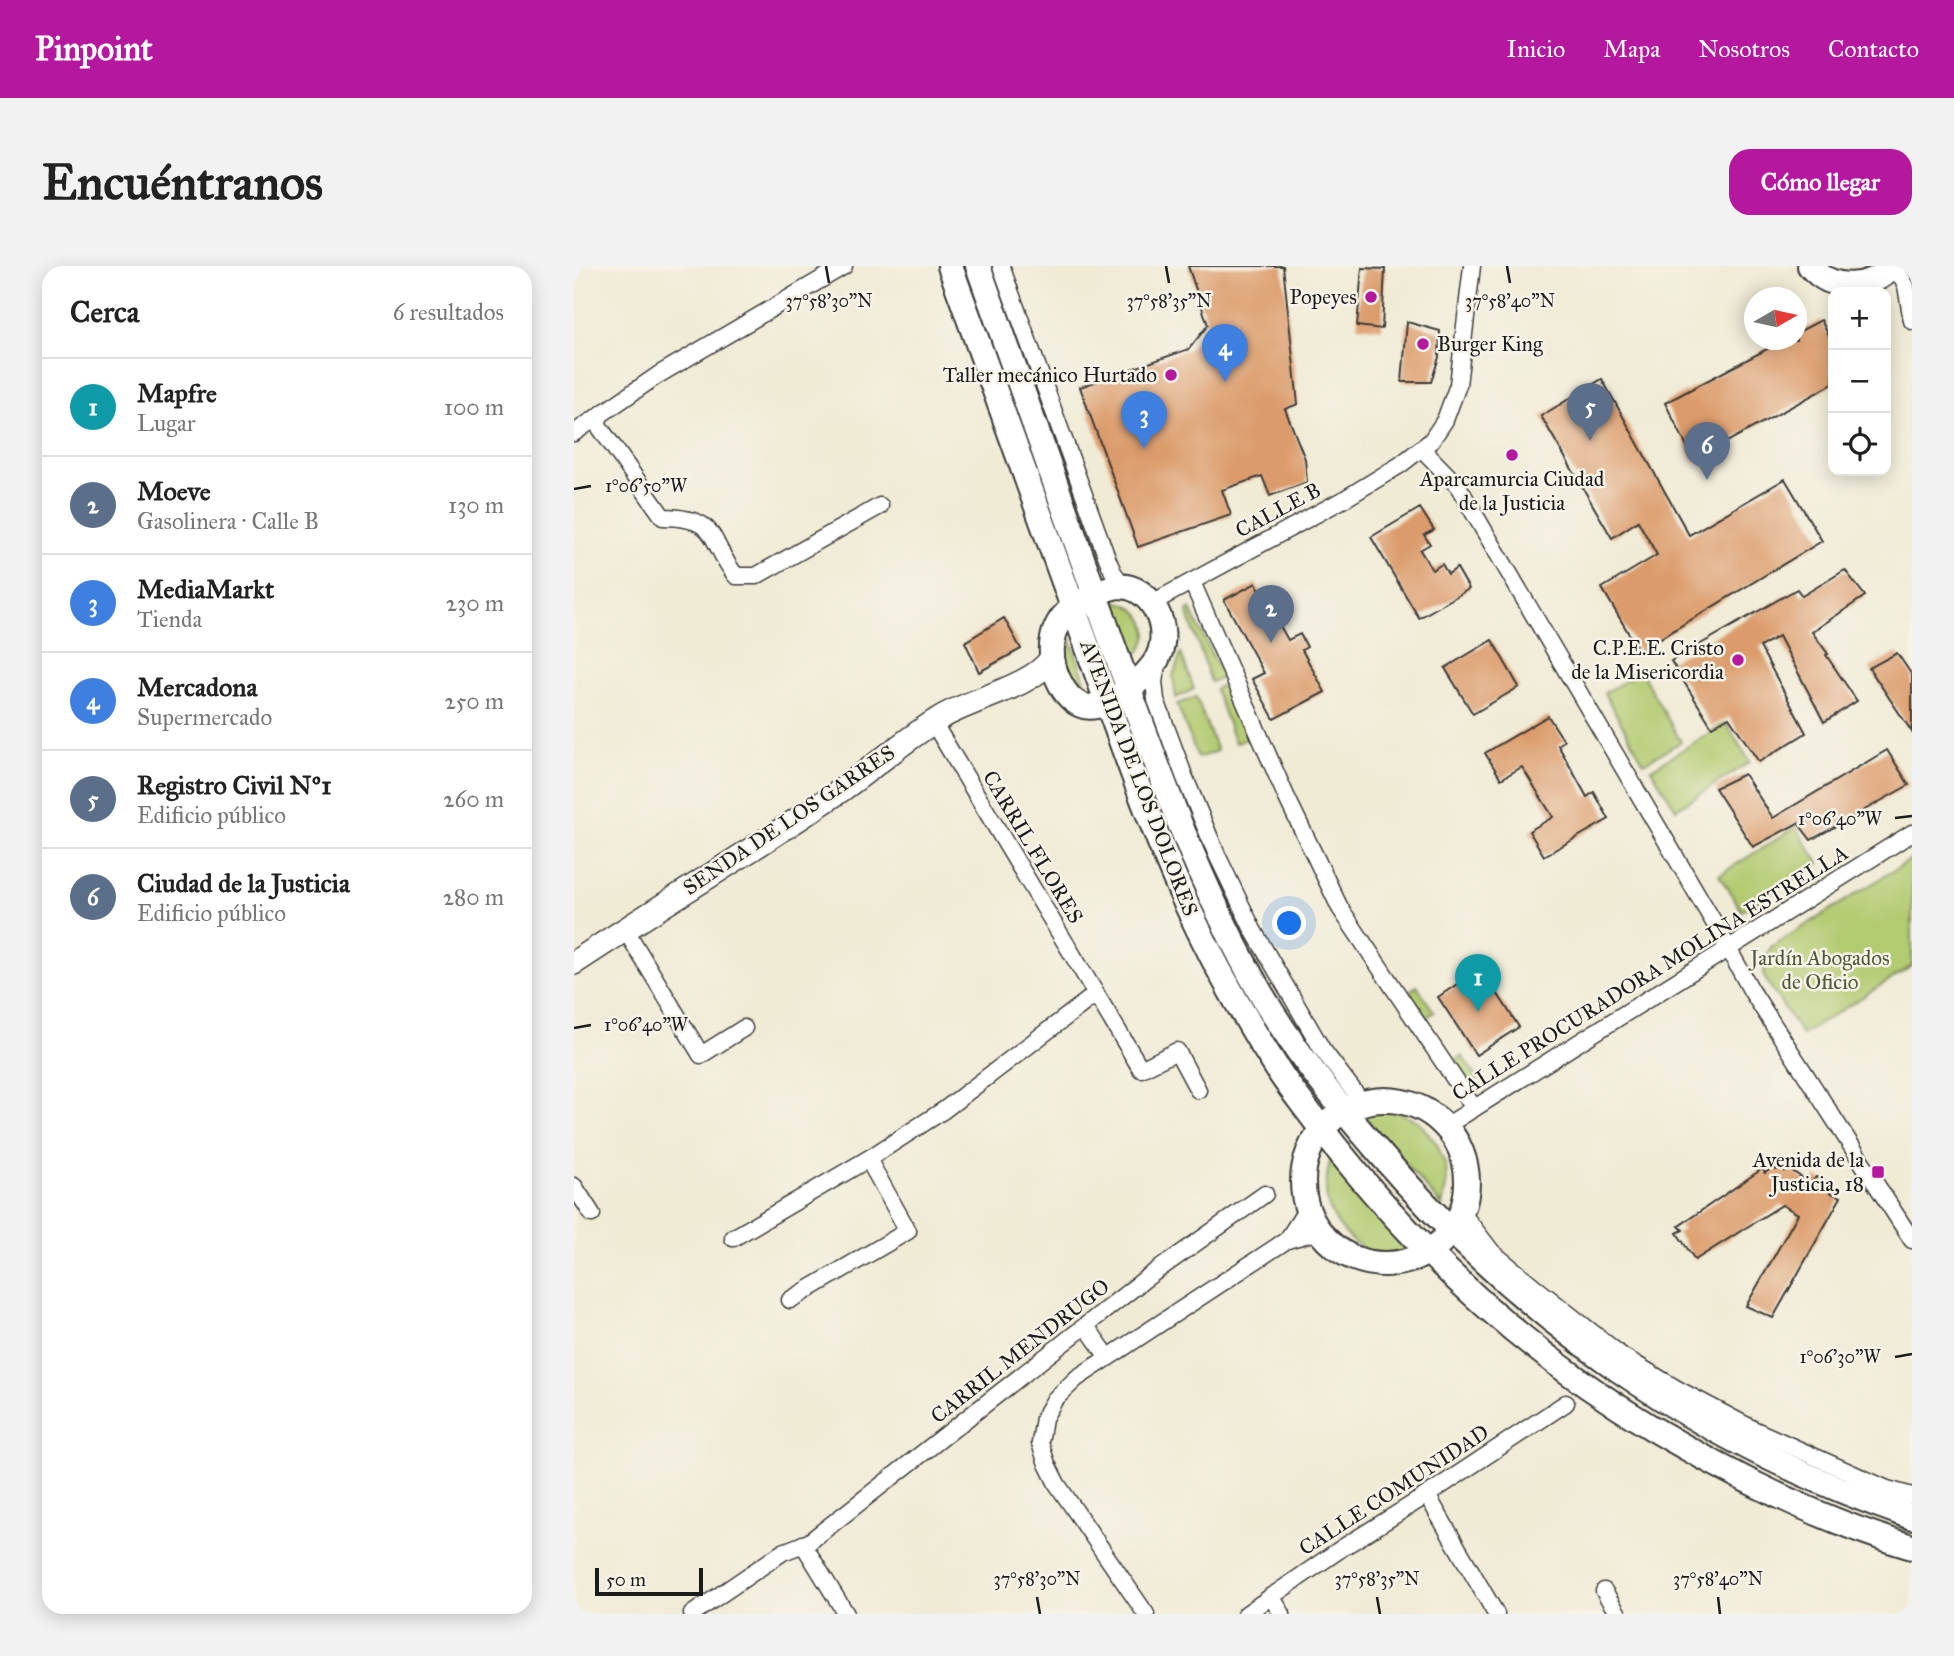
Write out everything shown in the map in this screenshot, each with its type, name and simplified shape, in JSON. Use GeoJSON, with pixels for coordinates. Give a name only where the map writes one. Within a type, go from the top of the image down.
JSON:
{"type":"FeatureCollection","features":[{"type":"Feature","properties":{"kind":"main road","name":"AVENIDA DE LOS DOLORES"},"geometry":{"type":"LineString","coordinates":[[950,266],[1164,854],[1207,946],[1283,1078],[1373,1192],[1429,1252],[1514,1332],[1577,1379],[1688,1449],[1753,1483],[1812,1511],[1877,1537],[1912,1547]]}},
{"type":"Feature","properties":{"kind":"main road","name":"AVENIDA DE LOS DOLORES"},"geometry":{"type":"LineString","coordinates":[[978,266],[1175,814],[1216,908],[1260,991],[1305,1062],[1352,1107],[1396,1173],[1456,1223],[1504,1282],[1591,1352],[1696,1420],[1767,1458],[1912,1517]]}},
{"type":"Feature","properties":{"kind":"main road"},"geometry":{"type":"LineString","coordinates":[[1810,266],[1827,280],[1843,285],[1860,285],[1893,274]]}},
{"type":"Feature","properties":{"kind":"main road"},"geometry":{"type":"LineString","coordinates":[[1123,586],[1138,590],[1152,603],[1157,614],[1162,643],[1158,657],[1148,673],[1107,702],[1088,707],[1074,701],[1063,690],[1051,659],[1053,640],[1062,617],[1095,594],[1110,587],[1123,586]]}},
{"type":"Feature","properties":{"kind":"main road"},"geometry":{"type":"LineString","coordinates":[[1380,1099],[1416,1105],[1446,1126],[1459,1145],[1466,1167],[1467,1191],[1456,1223],[1429,1252],[1400,1264],[1377,1265],[1354,1259],[1335,1248],[1319,1231],[1307,1209],[1302,1184],[1312,1142],[1322,1129],[1352,1107],[1380,1099]]}},
{"type":"Feature","properties":{"kind":"street"},"geometry":{"type":"LineString","coordinates":[[574,433],[658,374],[844,266]]}},
{"type":"Feature","properties":{"kind":"street"},"geometry":{"type":"LineString","coordinates":[[1001,266],[1107,558],[1123,586]]}},
{"type":"Feature","properties":{"kind":"street","name":"CALLE B"},"geometry":{"type":"LineString","coordinates":[[1152,603],[1346,498],[1400,465],[1439,432],[1457,391],[1472,266]]}},
{"type":"Feature","properties":{"kind":"street"},"geometry":{"type":"LineString","coordinates":[[1893,274],[1912,321]]}},
{"type":"Feature","properties":{"kind":"street"},"geometry":{"type":"LineString","coordinates":[[599,416],[598,425],[663,517],[696,520],[713,534],[725,562],[736,576],[756,576],[880,506]]}},
{"type":"Feature","properties":{"kind":"street"},"geometry":{"type":"LineString","coordinates":[[1422,449],[1458,486],[1751,990],[1912,1240]]}},
{"type":"Feature","properties":{"kind":"street"},"geometry":{"type":"LineString","coordinates":[[1192,582],[1286,796],[1340,908],[1474,1108]]}},
{"type":"Feature","properties":{"kind":"street"},"geometry":{"type":"LineString","coordinates":[[1158,657],[1154,693],[1217,855],[1252,930],[1315,1037],[1352,1107]]}},
{"type":"Feature","properties":{"kind":"street","name":"SENDA DE LOS GARRES"},"geometry":{"type":"LineString","coordinates":[[574,963],[838,792],[933,722],[1040,671],[1051,659]]}},
{"type":"Feature","properties":{"kind":"street"},"geometry":{"type":"LineString","coordinates":[[1009,687],[1063,690]]}},
{"type":"Feature","properties":{"kind":"street","name":"CARRIL FLORES"},"geometry":{"type":"LineString","coordinates":[[933,722],[1141,1069],[1177,1051],[1198,1090]]}},
{"type":"Feature","properties":{"kind":"street","name":"CALLE PROCURADORA MOLINA ESTRELLA"},"geometry":{"type":"LineString","coordinates":[[1446,1126],[1912,833]]}},
{"type":"Feature","properties":{"kind":"street"},"geometry":{"type":"LineString","coordinates":[[625,929],[701,1055],[744,1028]]}},
{"type":"Feature","properties":{"kind":"street"},"geometry":{"type":"LineString","coordinates":[[733,1238],[868,1159],[944,1110],[1096,994]]}},
{"type":"Feature","properties":{"kind":"street"},"geometry":{"type":"LineString","coordinates":[[790,1300],[908,1231],[868,1159]]}},
{"type":"Feature","properties":{"kind":"street"},"geometry":{"type":"LineString","coordinates":[[574,1186],[592,1214]]}},
{"type":"Feature","properties":{"kind":"street","name":"CARRIL MENDRUGO"},"geometry":{"type":"LineString","coordinates":[[692,1614],[783,1552],[809,1542],[1145,1279],[1265,1194]]}},
{"type":"Feature","properties":{"kind":"street"},"geometry":{"type":"LineString","coordinates":[[1287,1240],[1307,1209]]}},
{"type":"Feature","properties":{"kind":"street"},"geometry":{"type":"LineString","coordinates":[[1456,1223],[1622,1356],[1755,1430],[1892,1490],[1912,1496]]}},
{"type":"Feature","properties":{"kind":"street"},"geometry":{"type":"LineString","coordinates":[[1146,1614],[1057,1484],[1040,1443],[1044,1418],[1055,1399],[1077,1378],[1287,1240],[1319,1231]]}},
{"type":"Feature","properties":{"kind":"street"},"geometry":{"type":"LineString","coordinates":[[1086,1326],[1108,1357]]}},
{"type":"Feature","properties":{"kind":"street","name":"CALLE COMUNIDAD"},"geometry":{"type":"LineString","coordinates":[[1245,1614],[1566,1403]]}},
{"type":"Feature","properties":{"kind":"street"},"geometry":{"type":"LineString","coordinates":[[1892,1490],[1912,1484]]}},
{"type":"Feature","properties":{"kind":"street"},"geometry":{"type":"LineString","coordinates":[[1427,1495],[1496,1614]]}},
{"type":"Feature","properties":{"kind":"street"},"geometry":{"type":"LineString","coordinates":[[803,1544],[846,1614]]}},
{"type":"Feature","properties":{"kind":"street"},"geometry":{"type":"LineString","coordinates":[[1604,1591],[1618,1614]]}},
{"type":"Feature","properties":{"kind":"street"},"geometry":{"type":"LineString","coordinates":[[1271,1596],[1282,1614]]}},
{"type":"Feature","properties":{"kind":"green space"},"geometry":{"type":"Polygon","coordinates":[[[1114,601],[1121,602],[1139,613],[1146,625],[1145,642],[1134,658],[1114,601]]]}},
{"type":"Feature","properties":{"kind":"green space"},"geometry":{"type":"Polygon","coordinates":[[[1190,608],[1223,678],[1211,682],[1187,611],[1190,608]]]}},
{"type":"Feature","properties":{"kind":"green space"},"geometry":{"type":"Polygon","coordinates":[[[1071,640],[1089,692],[1076,684],[1067,670],[1065,654],[1071,640]]]}},
{"type":"Feature","properties":{"kind":"green space"},"geometry":{"type":"Polygon","coordinates":[[[1181,653],[1194,689],[1176,698],[1173,676],[1181,653]]]}},
{"type":"Feature","properties":{"kind":"green space"},"geometry":{"type":"Polygon","coordinates":[[[1641,672],[1681,742],[1644,763],[1604,693],[1641,672]]]}},
{"type":"Feature","properties":{"kind":"green space"},"geometry":{"type":"Polygon","coordinates":[[[1226,683],[1251,738],[1235,743],[1215,689],[1226,683]]]}},
{"type":"Feature","properties":{"kind":"green space"},"geometry":{"type":"Polygon","coordinates":[[[1196,697],[1217,751],[1198,758],[1177,704],[1196,697]]]}},
{"type":"Feature","properties":{"kind":"green space"},"geometry":{"type":"Polygon","coordinates":[[[1726,723],[1750,762],[1676,809],[1651,769],[1726,723]]]}},
{"type":"Feature","properties":{"kind":"green space"},"geometry":{"type":"Polygon","coordinates":[[[1796,827],[1819,863],[1742,911],[1719,875],[1796,827]]]}},
{"type":"Feature","properties":{"kind":"green space","name":"Jardín Abogados de Oficio"},"geometry":{"type":"Polygon","coordinates":[[[1912,859],[1912,966],[1802,1035],[1764,977],[1765,961],[1771,947],[1912,859]]]}},
{"type":"Feature","properties":{"kind":"green space"},"geometry":{"type":"Polygon","coordinates":[[[1417,986],[1434,1012],[1426,1018],[1408,992],[1417,986]]]}},
{"type":"Feature","properties":{"kind":"green space"},"geometry":{"type":"Polygon","coordinates":[[[1462,1056],[1478,1079],[1468,1086],[1453,1062],[1462,1056]]]}},
{"type":"Feature","properties":{"kind":"green space"},"geometry":{"type":"Polygon","coordinates":[[[1388,1108],[1418,1121],[1437,1144],[1446,1167],[1447,1181],[1442,1206],[1362,1114],[1369,1110],[1388,1108]]]}},
{"type":"Feature","properties":{"kind":"green space"},"geometry":{"type":"Polygon","coordinates":[[[1330,1160],[1407,1248],[1395,1254],[1370,1252],[1340,1227],[1327,1199],[1330,1160]]]}},
{"type":"Feature","properties":{"kind":"building"},"geometry":{"type":"Polygon","coordinates":[[[1188,266],[1283,266],[1298,404],[1285,409],[1305,459],[1307,482],[1270,496],[1262,476],[1222,490],[1231,515],[1138,547],[1080,387],[1189,349],[1208,325],[1188,266]]]}},
{"type":"Feature","properties":{"kind":"building","name":"Popeyes"},"geometry":{"type":"Polygon","coordinates":[[[1362,268],[1385,269],[1382,329],[1357,326],[1362,268]]]}},
{"type":"Feature","properties":{"kind":"building"},"geometry":{"type":"Polygon","coordinates":[[[1821,320],[1828,334],[1828,387],[1694,460],[1665,403],[1765,350],[1807,350],[1807,327],[1821,320]]]}},
{"type":"Feature","properties":{"kind":"building","name":"Burger King"},"geometry":{"type":"Polygon","coordinates":[[[1407,322],[1440,331],[1439,357],[1431,382],[1402,382],[1407,322]]]}},
{"type":"Feature","properties":{"kind":"building"},"geometry":{"type":"Polygon","coordinates":[[[1602,379],[1689,535],[1785,479],[1822,541],[1639,651],[1602,588],[1657,555],[1638,521],[1612,538],[1541,416],[1602,379]]]}},
{"type":"Feature","properties":{"kind":"building"},"geometry":{"type":"Polygon","coordinates":[[[1420,508],[1434,530],[1424,535],[1430,544],[1420,550],[1432,570],[1442,564],[1448,574],[1457,568],[1469,589],[1419,618],[1371,537],[1420,508]]]}},
{"type":"Feature","properties":{"kind":"building"},"geometry":{"type":"Polygon","coordinates":[[[1845,570],[1865,596],[1812,632],[1857,701],[1824,722],[1779,636],[1760,647],[1806,733],[1759,762],[1729,717],[1712,727],[1671,661],[1797,589],[1802,596],[1845,570]]]}},
{"type":"Feature","properties":{"kind":"building"},"geometry":{"type":"Polygon","coordinates":[[[1256,583],[1288,640],[1300,634],[1307,647],[1302,650],[1325,692],[1274,719],[1252,679],[1264,673],[1224,600],[1256,583]]]}},
{"type":"Feature","properties":{"kind":"building"},"geometry":{"type":"Polygon","coordinates":[[[1004,618],[1021,649],[979,672],[965,642],[1004,618]]]}},
{"type":"Feature","properties":{"kind":"building"},"geometry":{"type":"Polygon","coordinates":[[[1492,640],[1519,687],[1473,714],[1445,668],[1492,640]]]}},
{"type":"Feature","properties":{"kind":"building"},"geometry":{"type":"Polygon","coordinates":[[[1897,653],[1912,675],[1912,732],[1869,668],[1897,653]]]}},
{"type":"Feature","properties":{"kind":"building"},"geometry":{"type":"Polygon","coordinates":[[[1548,716],[1564,741],[1558,745],[1587,797],[1594,792],[1609,819],[1544,856],[1529,831],[1553,817],[1522,767],[1501,779],[1485,753],[1548,716]]]}},
{"type":"Feature","properties":{"kind":"building"},"geometry":{"type":"Polygon","coordinates":[[[1887,750],[1909,785],[1811,840],[1798,823],[1753,847],[1715,788],[1744,774],[1773,818],[1887,750]]]}},
{"type":"Feature","properties":{"kind":"building"},"geometry":{"type":"Polygon","coordinates":[[[1481,968],[1519,1027],[1476,1055],[1438,997],[1481,968]]]}},
{"type":"Feature","properties":{"kind":"building"},"geometry":{"type":"Polygon","coordinates":[[[1774,1166],[1776,1170],[1782,1166],[1785,1171],[1788,1168],[1811,1184],[1816,1177],[1832,1184],[1829,1192],[1841,1197],[1773,1318],[1746,1306],[1798,1214],[1782,1205],[1695,1260],[1677,1233],[1683,1230],[1679,1226],[1762,1169],[1765,1173],[1774,1166]]]}},
{"type":"Feature","properties":{"kind":"place","name":"Popeyes"},"geometry":{"type":"Point","coordinates":[1371,297]}},
{"type":"Feature","properties":{"kind":"place","name":"Burger King"},"geometry":{"type":"Point","coordinates":[1423,344]}},
{"type":"Feature","properties":{"kind":"place","name":"Taller mecánico Hurtado"},"geometry":{"type":"Point","coordinates":[1171,375]}},
{"type":"Feature","properties":{"kind":"place","name":"Mercadona"},"geometry":{"type":"Point","coordinates":[1225,382]}},
{"type":"Feature","properties":{"kind":"place","name":"Registro Civil Nº1"},"geometry":{"type":"Point","coordinates":[1590,441]}},
{"type":"Feature","properties":{"kind":"place","name":"MediaMarkt"},"geometry":{"type":"Point","coordinates":[1144,449]}},
{"type":"Feature","properties":{"kind":"place","name":"Aparcamurcia Ciudad de la Justicia"},"geometry":{"type":"Point","coordinates":[1512,455]}},
{"type":"Feature","properties":{"kind":"place","name":"Ciudad de la Justicia"},"geometry":{"type":"Point","coordinates":[1707,480]}},
{"type":"Feature","properties":{"kind":"place","name":"Moeve"},"geometry":{"type":"Point","coordinates":[1271,643]}},
{"type":"Feature","properties":{"kind":"place","name":"C.P.E.E. Cristo de la Misericordia"},"geometry":{"type":"Point","coordinates":[1738,660]}},
{"type":"Feature","properties":{"kind":"place","name":"Mapfre"},"geometry":{"type":"Point","coordinates":[1478,1012]}},
{"type":"Feature","properties":{"kind":"place","name":"Avenida de la Justicia, 18"},"geometry":{"type":"Point","coordinates":[1878,1172]}}]}
